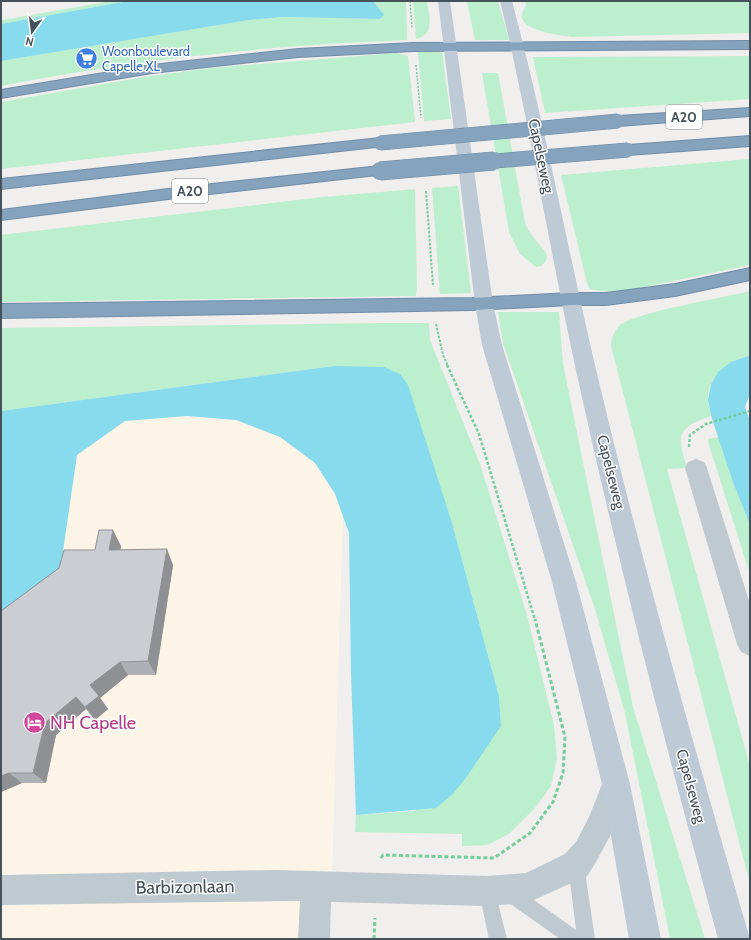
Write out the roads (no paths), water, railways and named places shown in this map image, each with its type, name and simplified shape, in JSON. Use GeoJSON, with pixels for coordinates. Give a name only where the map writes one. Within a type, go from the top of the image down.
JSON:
{"type":"FeatureCollection","features":[{"type":"Feature","properties":{"kind":"highway"},"geometry":{"type":"LineString","coordinates":[[1,94],[117,74],[242,58],[356,49],[450,46],[518,47],[750,45]]}},
{"type":"Feature","properties":{"kind":"highway","name":"A20"},"geometry":{"type":"LineString","coordinates":[[1,184],[380,143],[618,121],[750,112]]}},
{"type":"Feature","properties":{"kind":"highway","name":"A20"},"geometry":{"type":"LineString","coordinates":[[1,215],[184,192],[380,171],[750,141]]}},
{"type":"Feature","properties":{"kind":"highway"},"geometry":{"type":"LineString","coordinates":[[1,310],[484,304],[571,299],[606,299],[639,296],[675,290],[750,274]]}},
{"type":"Feature","properties":{"kind":"main road"},"geometry":{"type":"LineString","coordinates":[[444,1],[484,304],[492,345],[564,582],[616,784],[645,939]]}},
{"type":"Feature","properties":{"kind":"main road","name":"Capelseweg"},"geometry":{"type":"LineString","coordinates":[[506,1],[518,47],[584,362],[633,564],[674,721],[734,939]]}},
{"type":"Feature","properties":{"kind":"street"},"geometry":{"type":"LineString","coordinates":[[696,468],[750,644]]}},
{"type":"Feature","properties":{"kind":"street"},"geometry":{"type":"LineString","coordinates":[[314,939],[316,886],[375,886],[496,890],[528,888],[576,865],[586,852],[600,826],[616,784]]}},
{"type":"Feature","properties":{"kind":"street","name":"Barbizonlaan"},"geometry":{"type":"LineString","coordinates":[[1,890],[275,885],[316,886]]}},
{"type":"Feature","properties":{"kind":"lane"},"geometry":{"type":"LineString","coordinates":[[576,865],[586,939]]}},
{"type":"Feature","properties":{"kind":"lane"},"geometry":{"type":"LineString","coordinates":[[496,890],[498,939]]}},
{"type":"Feature","properties":{"kind":"lane"},"geometry":{"type":"LineString","coordinates":[[496,890],[575,939]]}},
{"type":"Feature","properties":{"kind":"water"},"geometry":{"type":"Polygon","coordinates":[[[128,1],[373,1],[384,15],[380,19],[284,17],[249,20],[1,61],[1,24],[128,1]]]}},
{"type":"Feature","properties":{"kind":"water"},"geometry":{"type":"Polygon","coordinates":[[[750,355],[750,394],[745,407],[750,421],[750,525],[734,485],[711,416],[708,400],[711,384],[718,372],[731,362],[750,355]]]}},
{"type":"Feature","properties":{"kind":"water"},"geometry":{"type":"Polygon","coordinates":[[[334,366],[384,367],[400,374],[408,385],[452,523],[499,696],[501,726],[468,775],[453,794],[436,808],[356,815],[351,674],[349,533],[335,494],[315,463],[280,437],[236,420],[187,416],[125,421],[77,455],[59,579],[1,622],[1,411],[334,366]]]}},
{"type":"Feature","properties":{"kind":"place","name":"Woonboulevard Capelle XL"},"geometry":{"type":"Point","coordinates":[87,58]}},
{"type":"Feature","properties":{"kind":"place","name":"NH Capelle"},"geometry":{"type":"Point","coordinates":[34,723]}}]}
